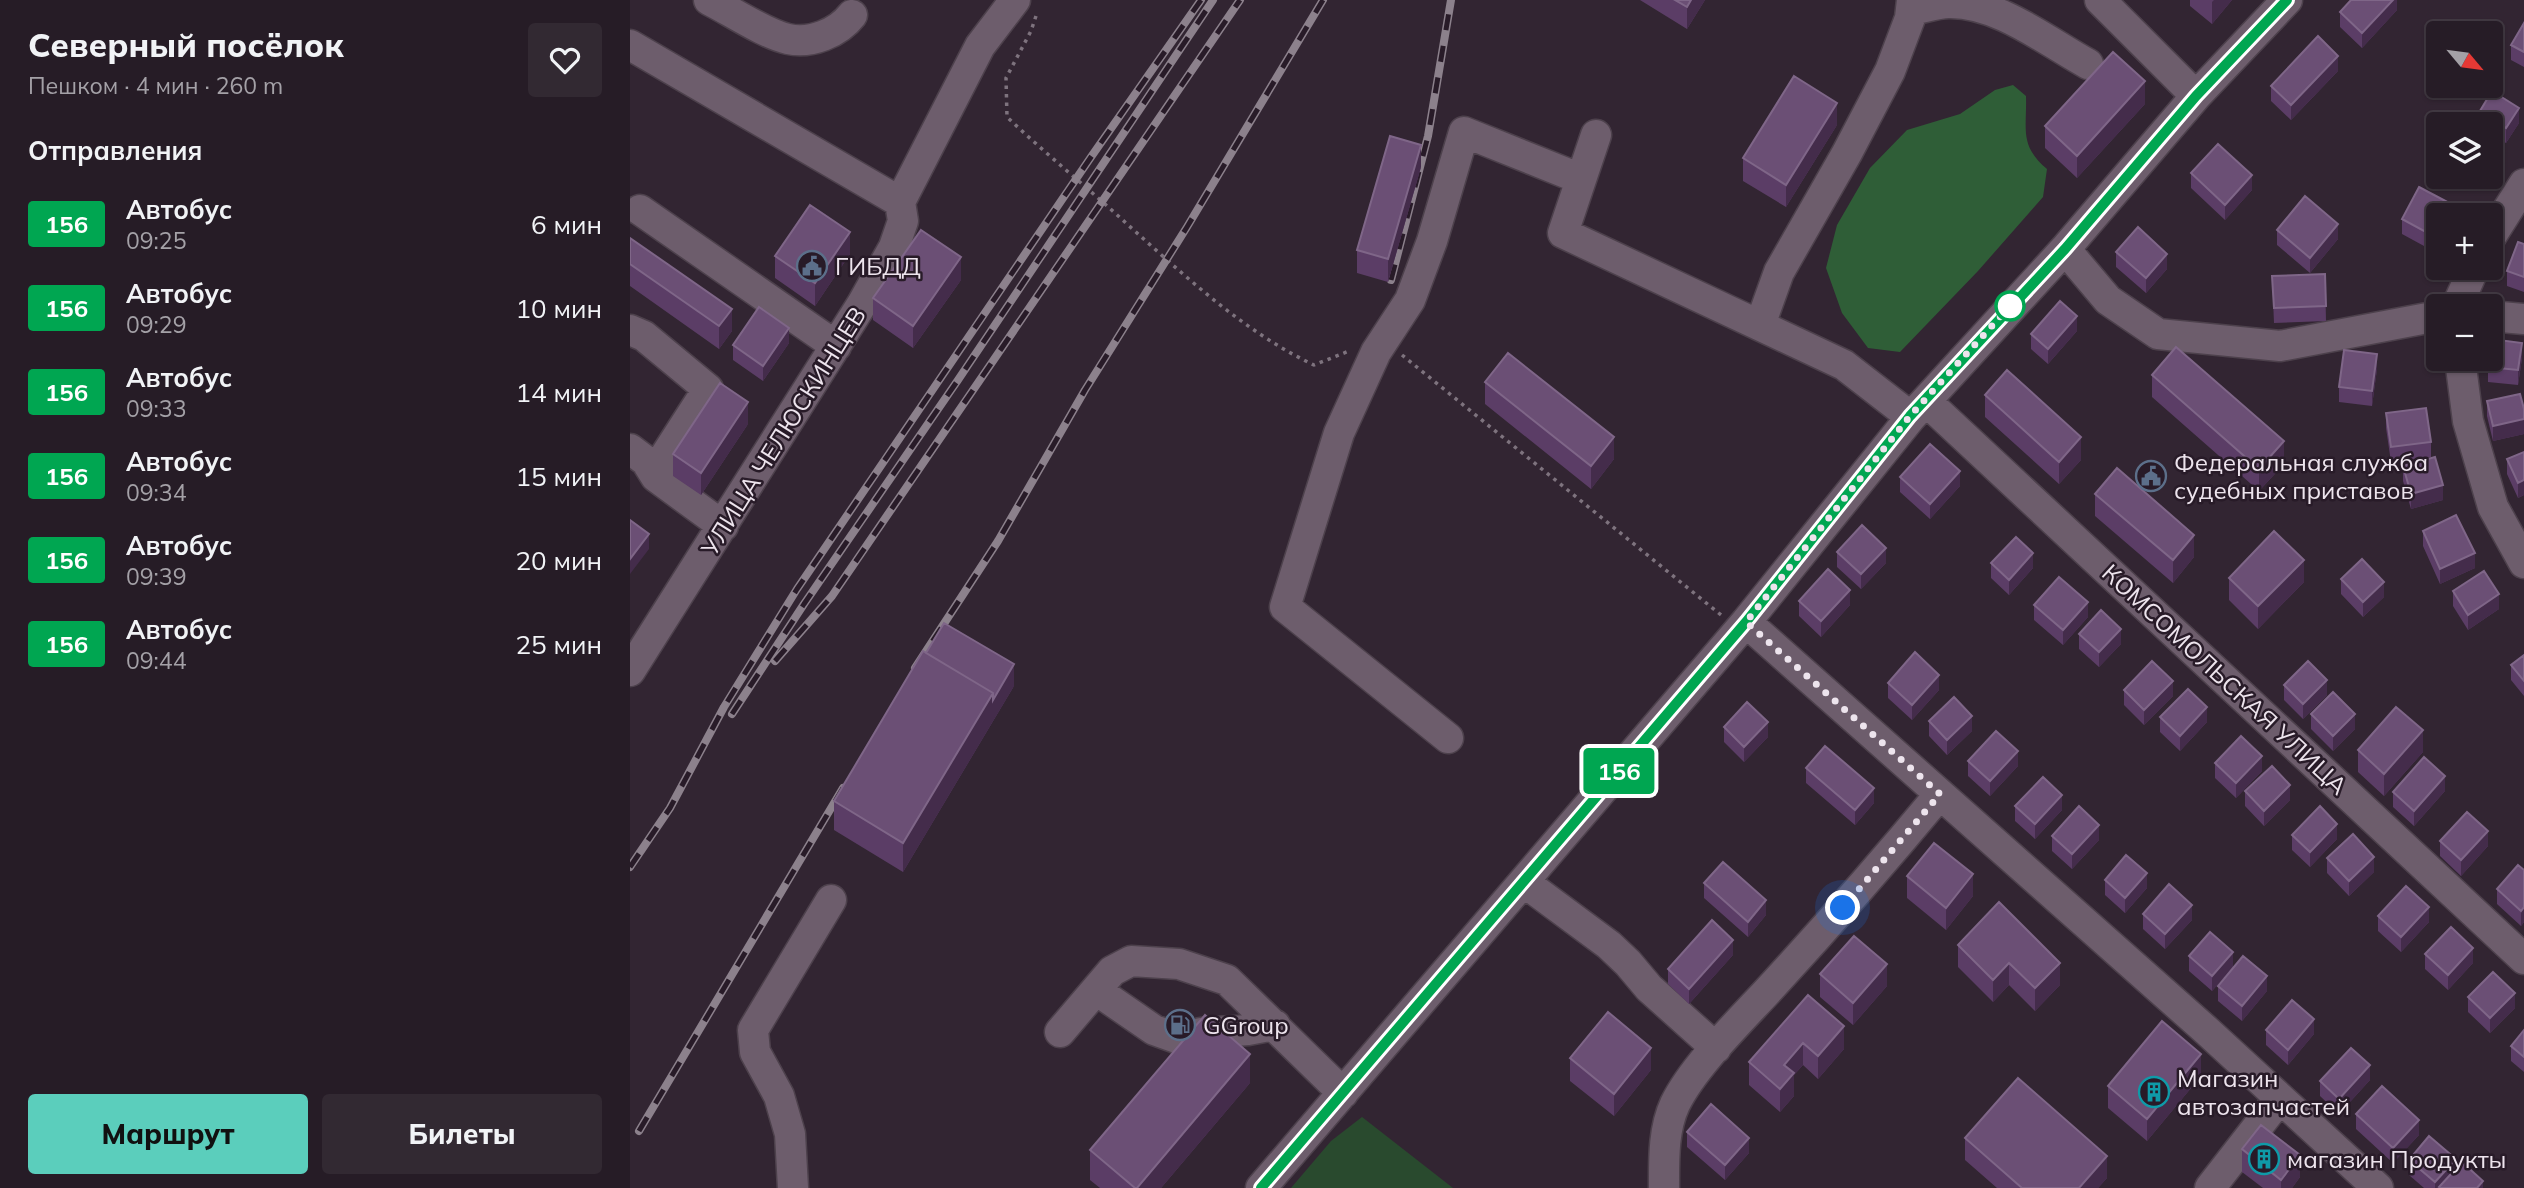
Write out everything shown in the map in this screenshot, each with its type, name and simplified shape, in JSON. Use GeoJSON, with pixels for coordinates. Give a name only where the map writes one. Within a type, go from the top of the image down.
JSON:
{"type":"FeatureCollection","features":[{"type":"Feature","properties":{"kind":"street"},"geometry":{"type":"LineString","coordinates":[[709,0],[789,39],[816,39],[844,26],[852,15]]}},
{"type":"Feature","properties":{"kind":"street"},"geometry":{"type":"LineString","coordinates":[[2100,0],[2196,96]]}},
{"type":"Feature","properties":{"kind":"street"},"geometry":{"type":"LineString","coordinates":[[1261,1188],[1524,882],[1737,622],[1918,409],[2065,249],[2196,96],[2287,0]]}},
{"type":"Feature","properties":{"kind":"street"},"geometry":{"type":"LineString","coordinates":[[1760,325],[1779,272],[1884,82],[1912,5],[1946,3],[1981,6],[2004,16],[2088,64]]}},
{"type":"Feature","properties":{"kind":"street","name":"УЛИЦА ЧЕЛЮСКИНЦЕВ"},"geometry":{"type":"LineString","coordinates":[[630,671],[836,346],[894,247],[902,221],[900,202],[981,46],[1026,5]]}},
{"type":"Feature","properties":{"kind":"street"},"geometry":{"type":"LineString","coordinates":[[630,45],[900,202]]}},
{"type":"Feature","properties":{"kind":"street"},"geometry":{"type":"LineString","coordinates":[[1448,738],[1285,607],[1339,433],[1383,342],[1410,300],[1432,241],[1464,132],[1581,179],[1596,135]]}},
{"type":"Feature","properties":{"kind":"street","name":"КОМСОМОЛЬСКАЯ УЛИЦА"},"geometry":{"type":"LineString","coordinates":[[1581,179],[1563,233],[1844,365],[1918,409],[2524,959]]}},
{"type":"Feature","properties":{"kind":"street"},"geometry":{"type":"LineString","coordinates":[[2503,217],[2524,184]]}},
{"type":"Feature","properties":{"kind":"street"},"geometry":{"type":"LineString","coordinates":[[640,210],[836,346]]}},
{"type":"Feature","properties":{"kind":"street"},"geometry":{"type":"LineString","coordinates":[[2065,249],[2108,300],[2158,334],[2280,346],[2426,318]]}},
{"type":"Feature","properties":{"kind":"street"},"geometry":{"type":"LineString","coordinates":[[2503,317],[2524,319]]}},
{"type":"Feature","properties":{"kind":"street"},"geometry":{"type":"LineString","coordinates":[[630,330],[644,336],[708,389],[654,473]]}},
{"type":"Feature","properties":{"kind":"street"},"geometry":{"type":"LineString","coordinates":[[2462,371],[2468,421],[2493,507],[2524,563]]}},
{"type":"Feature","properties":{"kind":"street"},"geometry":{"type":"LineString","coordinates":[[630,449],[646,461],[656,477],[723,526]]}},
{"type":"Feature","properties":{"kind":"street"},"geometry":{"type":"LineString","coordinates":[[1737,622],[1940,794],[2378,1188]]}},
{"type":"Feature","properties":{"kind":"street"},"geometry":{"type":"LineString","coordinates":[[1664,1188],[1664,1147],[1675,1104],[1692,1079],[1716,1048],[1861,888],[1940,794]]}},
{"type":"Feature","properties":{"kind":"street"},"geometry":{"type":"LineString","coordinates":[[1524,882],[1609,945],[1628,962],[1649,988],[1716,1048]]}},
{"type":"Feature","properties":{"kind":"street"},"geometry":{"type":"LineString","coordinates":[[793,1188],[790,1134],[779,1096],[755,1052],[753,1030],[831,900]]}},
{"type":"Feature","properties":{"kind":"street"},"geometry":{"type":"LineString","coordinates":[[1060,1032],[1112,971],[1131,961],[1179,964],[1227,980],[1343,1093]]}},
{"type":"Feature","properties":{"kind":"street"},"geometry":{"type":"LineString","coordinates":[[1096,990],[1154,1030],[1179,1039],[1201,1033],[1275,1025]]}},
{"type":"Feature","properties":{"kind":"street"},"geometry":{"type":"LineString","coordinates":[[2210,1188],[2280,1098]]}},
{"type":"Feature","properties":{"kind":"path"},"geometry":{"type":"LineString","coordinates":[[1026,5],[1031,31],[1006,78],[1007,117],[1170,264],[1282,350],[1314,365],[1377,338],[1404,356],[1737,622]]}},
{"type":"Feature","properties":{"kind":"green space"},"geometry":{"type":"Polygon","coordinates":[[[2013,85],[2026,96],[2028,144],[2047,169],[2043,197],[1978,271],[1900,352],[1868,348],[1842,313],[1826,268],[1837,225],[1870,168],[1907,130],[1960,114],[1995,90],[2013,85]]]}},
{"type":"Feature","properties":{"kind":"green space"},"geometry":{"type":"Polygon","coordinates":[[[1362,1117],[1453,1188],[1291,1188],[1331,1141],[1362,1117]]]}},
{"type":"Feature","properties":{"kind":"building"},"geometry":{"type":"Polygon","coordinates":[[[1675,0],[1691,0],[1687,7],[1675,0]]]}},
{"type":"Feature","properties":{"kind":"building"},"geometry":{"type":"Polygon","coordinates":[[[2351,0],[2393,0],[2362,33],[2340,12],[2351,0]]]}},
{"type":"Feature","properties":{"kind":"building"},"geometry":{"type":"Polygon","coordinates":[[[2524,23],[2524,52],[2511,45],[2524,23]]]}},
{"type":"Feature","properties":{"kind":"building"},"geometry":{"type":"Polygon","coordinates":[[[2318,36],[2338,56],[2291,105],[2271,86],[2318,36]]]}},
{"type":"Feature","properties":{"kind":"building"},"geometry":{"type":"Polygon","coordinates":[[[2113,52],[2145,81],[2077,156],[2045,126],[2113,52]]]}},
{"type":"Feature","properties":{"kind":"building"},"geometry":{"type":"Polygon","coordinates":[[[1794,76],[1837,103],[1786,185],[1743,158],[1794,76]]]}},
{"type":"Feature","properties":{"kind":"building"},"geometry":{"type":"Polygon","coordinates":[[[2488,98],[2503,98],[2519,108],[2506,128],[2503,126],[2503,112],[2480,111],[2488,98]]]}},
{"type":"Feature","properties":{"kind":"building"},"geometry":{"type":"Polygon","coordinates":[[[1390,136],[1421,145],[1388,259],[1357,250],[1390,136]]]}},
{"type":"Feature","properties":{"kind":"building"},"geometry":{"type":"Polygon","coordinates":[[[2218,144],[2252,175],[2225,205],[2191,173],[2218,144]]]}},
{"type":"Feature","properties":{"kind":"building"},"geometry":{"type":"Polygon","coordinates":[[[2419,187],[2449,203],[2426,203],[2426,232],[2402,219],[2419,187]]]}},
{"type":"Feature","properties":{"kind":"building"},"geometry":{"type":"Polygon","coordinates":[[[2305,196],[2338,224],[2310,258],[2277,230],[2305,196]]]}},
{"type":"Feature","properties":{"kind":"building"},"geometry":{"type":"Polygon","coordinates":[[[810,205],[850,232],[815,283],[775,256],[810,205]]]}},
{"type":"Feature","properties":{"kind":"building"},"geometry":{"type":"Polygon","coordinates":[[[2138,227],[2167,254],[2146,278],[2116,252],[2138,227]]]}},
{"type":"Feature","properties":{"kind":"building"},"geometry":{"type":"Polygon","coordinates":[[[921,230],[961,257],[913,326],[873,298],[921,230]]]}},
{"type":"Feature","properties":{"kind":"building"},"geometry":{"type":"Polygon","coordinates":[[[630,238],[732,309],[719,326],[630,264],[630,238]]]}},
{"type":"Feature","properties":{"kind":"building"},"geometry":{"type":"Polygon","coordinates":[[[2518,242],[2524,244],[2524,277],[2507,271],[2518,242]]]}},
{"type":"Feature","properties":{"kind":"building"},"geometry":{"type":"Polygon","coordinates":[[[2325,274],[2326,306],[2274,308],[2272,276],[2325,274]]]}},
{"type":"Feature","properties":{"kind":"building"},"geometry":{"type":"Polygon","coordinates":[[[2060,301],[2077,316],[2048,349],[2031,334],[2060,301]]]}},
{"type":"Feature","properties":{"kind":"building"},"geometry":{"type":"Polygon","coordinates":[[[759,307],[789,328],[763,366],[733,345],[759,307]]]}},
{"type":"Feature","properties":{"kind":"building"},"geometry":{"type":"Polygon","coordinates":[[[2503,341],[2522,343],[2518,370],[2503,368],[2503,341]]]}},
{"type":"Feature","properties":{"kind":"building"},"geometry":{"type":"Polygon","coordinates":[[[2176,347],[2284,441],[2259,469],[2152,375],[2176,347]]]}},
{"type":"Feature","properties":{"kind":"building"},"geometry":{"type":"Polygon","coordinates":[[[2344,350],[2377,354],[2372,391],[2339,387],[2344,350]]]}},
{"type":"Feature","properties":{"kind":"building"},"geometry":{"type":"Polygon","coordinates":[[[1508,353],[1614,437],[1591,466],[1485,382],[1508,353]]]}},
{"type":"Feature","properties":{"kind":"building"},"geometry":{"type":"Polygon","coordinates":[[[2007,370],[2081,437],[2059,462],[1985,395],[2007,370]]]}},
{"type":"Feature","properties":{"kind":"building"},"geometry":{"type":"Polygon","coordinates":[[[720,383],[748,402],[701,473],[673,454],[720,383]]]}},
{"type":"Feature","properties":{"kind":"building"},"geometry":{"type":"Polygon","coordinates":[[[2520,394],[2524,419],[2493,426],[2487,401],[2520,394]]]}},
{"type":"Feature","properties":{"kind":"building"},"geometry":{"type":"Polygon","coordinates":[[[2426,408],[2431,442],[2391,447],[2386,413],[2426,408]]]}},
{"type":"Feature","properties":{"kind":"building"},"geometry":{"type":"Polygon","coordinates":[[[1930,444],[1960,471],[1930,504],[1900,477],[1930,444]]]}},
{"type":"Feature","properties":{"kind":"building"},"geometry":{"type":"Polygon","coordinates":[[[2524,452],[2524,480],[2518,483],[2507,459],[2524,452]]]}},
{"type":"Feature","properties":{"kind":"building"},"geometry":{"type":"Polygon","coordinates":[[[2435,457],[2443,485],[2411,494],[2403,466],[2435,457]]]}},
{"type":"Feature","properties":{"kind":"building"},"geometry":{"type":"Polygon","coordinates":[[[2117,468],[2194,535],[2173,560],[2095,494],[2117,468]]]}},
{"type":"Feature","properties":{"kind":"building"},"geometry":{"type":"Polygon","coordinates":[[[2456,515],[2475,553],[2440,569],[2423,531],[2456,515]]]}},
{"type":"Feature","properties":{"kind":"building"},"geometry":{"type":"Polygon","coordinates":[[[630,520],[649,534],[630,559],[630,520]]]}},
{"type":"Feature","properties":{"kind":"building"},"geometry":{"type":"Polygon","coordinates":[[[1862,525],[1886,548],[1861,574],[1837,552],[1862,525]]]}},
{"type":"Feature","properties":{"kind":"building"},"geometry":{"type":"Polygon","coordinates":[[[2274,531],[2304,560],[2258,606],[2229,578],[2274,531]]]}},
{"type":"Feature","properties":{"kind":"building"},"geometry":{"type":"Polygon","coordinates":[[[2016,537],[2033,553],[2009,580],[1991,563],[2016,537]]]}},
{"type":"Feature","properties":{"kind":"building"},"geometry":{"type":"Polygon","coordinates":[[[2362,559],[2384,582],[2363,602],[2341,579],[2362,559]]]}},
{"type":"Feature","properties":{"kind":"building"},"geometry":{"type":"Polygon","coordinates":[[[1828,569],[1850,590],[1821,621],[1799,601],[1828,569]]]}},
{"type":"Feature","properties":{"kind":"building"},"geometry":{"type":"Polygon","coordinates":[[[2484,571],[2499,594],[2468,615],[2453,591],[2484,571]]]}},
{"type":"Feature","properties":{"kind":"building"},"geometry":{"type":"Polygon","coordinates":[[[2059,577],[2088,602],[2063,630],[2034,605],[2059,577]]]}},
{"type":"Feature","properties":{"kind":"building"},"geometry":{"type":"Polygon","coordinates":[[[2101,610],[2121,629],[2099,652],[2079,634],[2101,610]]]}},
{"type":"Feature","properties":{"kind":"building"},"geometry":{"type":"Polygon","coordinates":[[[944,623],[1014,664],[993,700],[993,693],[926,653],[944,623]]]}},
{"type":"Feature","properties":{"kind":"building"},"geometry":{"type":"Polygon","coordinates":[[[923,651],[993,693],[903,843],[834,801],[923,651]]]}},
{"type":"Feature","properties":{"kind":"building"},"geometry":{"type":"Polygon","coordinates":[[[1915,652],[1939,675],[1912,705],[1888,683],[1915,652]]]}},
{"type":"Feature","properties":{"kind":"building"},"geometry":{"type":"Polygon","coordinates":[[[2524,655],[2524,681],[2511,665],[2524,655]]]}},
{"type":"Feature","properties":{"kind":"building"},"geometry":{"type":"Polygon","coordinates":[[[2152,661],[2173,681],[2144,710],[2124,690],[2152,661]]]}},
{"type":"Feature","properties":{"kind":"building"},"geometry":{"type":"Polygon","coordinates":[[[2308,661],[2327,680],[2303,704],[2284,685],[2308,661]]]}},
{"type":"Feature","properties":{"kind":"building"},"geometry":{"type":"Polygon","coordinates":[[[2188,689],[2207,707],[2180,736],[2160,717],[2188,689]]]}},
{"type":"Feature","properties":{"kind":"building"},"geometry":{"type":"Polygon","coordinates":[[[2333,692],[2355,714],[2333,736],[2311,714],[2333,692]]]}},
{"type":"Feature","properties":{"kind":"building"},"geometry":{"type":"Polygon","coordinates":[[[1954,697],[1972,716],[1947,740],[1929,721],[1954,697]]]}},
{"type":"Feature","properties":{"kind":"building"},"geometry":{"type":"Polygon","coordinates":[[[1747,702],[1768,722],[1744,747],[1724,727],[1747,702]]]}},
{"type":"Feature","properties":{"kind":"building"},"geometry":{"type":"Polygon","coordinates":[[[2396,707],[2423,730],[2384,774],[2358,750],[2396,707]]]}},
{"type":"Feature","properties":{"kind":"building"},"geometry":{"type":"Polygon","coordinates":[[[1996,731],[2018,751],[1990,781],[1968,761],[1996,731]]]}},
{"type":"Feature","properties":{"kind":"building"},"geometry":{"type":"Polygon","coordinates":[[[2241,736],[2262,756],[2236,783],[2215,763],[2241,736]]]}},
{"type":"Feature","properties":{"kind":"building"},"geometry":{"type":"Polygon","coordinates":[[[1825,746],[1874,788],[1855,810],[1806,768],[1825,746]]]}},
{"type":"Feature","properties":{"kind":"building"},"geometry":{"type":"Polygon","coordinates":[[[2424,757],[2445,776],[2414,811],[2393,792],[2424,757]]]}},
{"type":"Feature","properties":{"kind":"building"},"geometry":{"type":"Polygon","coordinates":[[[2272,766],[2290,785],[2264,811],[2245,791],[2272,766]]]}},
{"type":"Feature","properties":{"kind":"building"},"geometry":{"type":"Polygon","coordinates":[[[2043,777],[2062,795],[2035,824],[2015,806],[2043,777]]]}},
{"type":"Feature","properties":{"kind":"building"},"geometry":{"type":"Polygon","coordinates":[[[2079,806],[2099,825],[2072,854],[2052,836],[2079,806]]]}},
{"type":"Feature","properties":{"kind":"building"},"geometry":{"type":"Polygon","coordinates":[[[2320,806],[2337,824],[2310,852],[2292,835],[2320,806]]]}},
{"type":"Feature","properties":{"kind":"building"},"geometry":{"type":"Polygon","coordinates":[[[2467,812],[2488,831],[2461,860],[2440,841],[2467,812]]]}},
{"type":"Feature","properties":{"kind":"building"},"geometry":{"type":"Polygon","coordinates":[[[2353,834],[2374,857],[2349,881],[2327,858],[2353,834]]]}},
{"type":"Feature","properties":{"kind":"building"},"geometry":{"type":"Polygon","coordinates":[[[1934,843],[1973,874],[1946,908],[1907,876],[1934,843]]]}},
{"type":"Feature","properties":{"kind":"building"},"geometry":{"type":"Polygon","coordinates":[[[2126,855],[2147,873],[2125,898],[2105,880],[2126,855]]]}},
{"type":"Feature","properties":{"kind":"building"},"geometry":{"type":"Polygon","coordinates":[[[1723,862],[1766,900],[1748,922],[1704,883],[1723,862]]]}},
{"type":"Feature","properties":{"kind":"building"},"geometry":{"type":"Polygon","coordinates":[[[2518,865],[2524,870],[2524,907],[2521,911],[2497,889],[2518,865]]]}},
{"type":"Feature","properties":{"kind":"building"},"geometry":{"type":"Polygon","coordinates":[[[2169,884],[2192,905],[2165,934],[2143,914],[2169,884]]]}},
{"type":"Feature","properties":{"kind":"building"},"geometry":{"type":"Polygon","coordinates":[[[2406,886],[2429,907],[2401,937],[2378,916],[2406,886]]]}},
{"type":"Feature","properties":{"kind":"building"},"geometry":{"type":"Polygon","coordinates":[[[1999,902],[2060,963],[2035,988],[2009,963],[1993,980],[1958,945],[1999,902]]]}},
{"type":"Feature","properties":{"kind":"building"},"geometry":{"type":"Polygon","coordinates":[[[1712,920],[1733,940],[1689,989],[1668,969],[1712,920]]]}},
{"type":"Feature","properties":{"kind":"building"},"geometry":{"type":"Polygon","coordinates":[[[2451,927],[2473,948],[2448,975],[2425,954],[2451,927]]]}},
{"type":"Feature","properties":{"kind":"building"},"geometry":{"type":"Polygon","coordinates":[[[2210,932],[2233,952],[2212,976],[2189,956],[2210,932]]]}},
{"type":"Feature","properties":{"kind":"building"},"geometry":{"type":"Polygon","coordinates":[[[1854,936],[1887,964],[1853,1003],[1820,974],[1854,936]]]}},
{"type":"Feature","properties":{"kind":"building"},"geometry":{"type":"Polygon","coordinates":[[[2243,956],[2267,976],[2242,1006],[2218,986],[2243,956]]]}},
{"type":"Feature","properties":{"kind":"building"},"geometry":{"type":"Polygon","coordinates":[[[2493,972],[2515,993],[2490,1018],[2468,997],[2493,972]]]}},
{"type":"Feature","properties":{"kind":"building"},"geometry":{"type":"Polygon","coordinates":[[[1808,995],[1844,1026],[1818,1056],[1803,1043],[1784,1065],[1794,1073],[1780,1089],[1749,1062],[1808,995]]]}},
{"type":"Feature","properties":{"kind":"building"},"geometry":{"type":"Polygon","coordinates":[[[2292,1000],[2314,1019],[2288,1050],[2266,1030],[2292,1000]]]}},
{"type":"Feature","properties":{"kind":"building"},"geometry":{"type":"Polygon","coordinates":[[[1608,1012],[1651,1048],[1614,1094],[1570,1058],[1608,1012]]]}},
{"type":"Feature","properties":{"kind":"building"},"geometry":{"type":"Polygon","coordinates":[[[1205,1015],[1250,1054],[1135,1188],[1090,1150],[1205,1015]]]}},
{"type":"Feature","properties":{"kind":"building"},"geometry":{"type":"Polygon","coordinates":[[[2162,1021],[2201,1054],[2147,1119],[2108,1086],[2162,1021]]]}},
{"type":"Feature","properties":{"kind":"building"},"geometry":{"type":"Polygon","coordinates":[[[2524,1030],[2524,1057],[2511,1046],[2524,1030]]]}},
{"type":"Feature","properties":{"kind":"building"},"geometry":{"type":"Polygon","coordinates":[[[2351,1048],[2370,1065],[2339,1099],[2320,1081],[2351,1048]]]}},
{"type":"Feature","properties":{"kind":"building"},"geometry":{"type":"Polygon","coordinates":[[[2018,1078],[2107,1156],[2079,1188],[2022,1188],[1965,1138],[2018,1078]]]}},
{"type":"Feature","properties":{"kind":"building"},"geometry":{"type":"Polygon","coordinates":[[[2382,1086],[2419,1120],[2393,1148],[2356,1114],[2382,1086]]]}},
{"type":"Feature","properties":{"kind":"building"},"geometry":{"type":"Polygon","coordinates":[[[1711,1104],[1749,1138],[1725,1165],[1687,1132],[1711,1104]]]}},
{"type":"Feature","properties":{"kind":"building"},"geometry":{"type":"Polygon","coordinates":[[[2261,1125],[2300,1155],[2281,1180],[2242,1149],[2261,1125]]]}},
{"type":"Feature","properties":{"kind":"building"},"geometry":{"type":"Polygon","coordinates":[[[2429,1136],[2456,1159],[2435,1182],[2409,1160],[2429,1136]]]}},
{"type":"Feature","properties":{"kind":"building"},"geometry":{"type":"Polygon","coordinates":[[[2462,1162],[2483,1181],[2477,1188],[2439,1187],[2462,1162]]]}},
{"type":"Feature","properties":{"kind":"railway"},"geometry":{"type":"LineString","coordinates":[[630,867],[670,808],[724,707],[797,589],[1201,0]]}},
{"type":"Feature","properties":{"kind":"railway"},"geometry":{"type":"LineString","coordinates":[[732,714],[1213,0]]}},
{"type":"Feature","properties":{"kind":"railway"},"geometry":{"type":"LineString","coordinates":[[775,661],[832,596],[1240,0]]}},
{"type":"Feature","properties":{"kind":"railway"},"geometry":{"type":"LineString","coordinates":[[915,668],[998,541],[1085,390],[1187,227],[1323,0]]}},
{"type":"Feature","properties":{"kind":"railway"},"geometry":{"type":"LineString","coordinates":[[1391,280],[1428,136],[1451,0]]}},
{"type":"Feature","properties":{"kind":"railway"},"geometry":{"type":"LineString","coordinates":[[639,1131],[843,788]]}},
{"type":"Feature","properties":{"kind":"bus line","name":"156"},"geometry":{"type":"LineString","coordinates":[[1261,1188],[1746,622],[1910,416],[2065,249],[2196,96],[2287,0]]}},
{"type":"Feature","properties":{"kind":"place","name":"ГИБДД"},"geometry":{"type":"Point","coordinates":[812,266]}},
{"type":"Feature","properties":{"kind":"place","name":"Федеральная служба судебных приставов"},"geometry":{"type":"Point","coordinates":[2151,476]}},
{"type":"Feature","properties":{"kind":"place","name":"GGroup"},"geometry":{"type":"Point","coordinates":[1180,1025]}},
{"type":"Feature","properties":{"kind":"place","name":"Магазин автозапчастей"},"geometry":{"type":"Point","coordinates":[2154,1092]}},
{"type":"Feature","properties":{"kind":"place","name":"магазин Продукты"},"geometry":{"type":"Point","coordinates":[2264,1159]}},
{"type":"Feature","properties":{"kind":"route"},"geometry":{"type":"LineString","coordinates":[[1843,908],[1940,794],[1746,622],[1910,416],[2010,306]]}}]}
